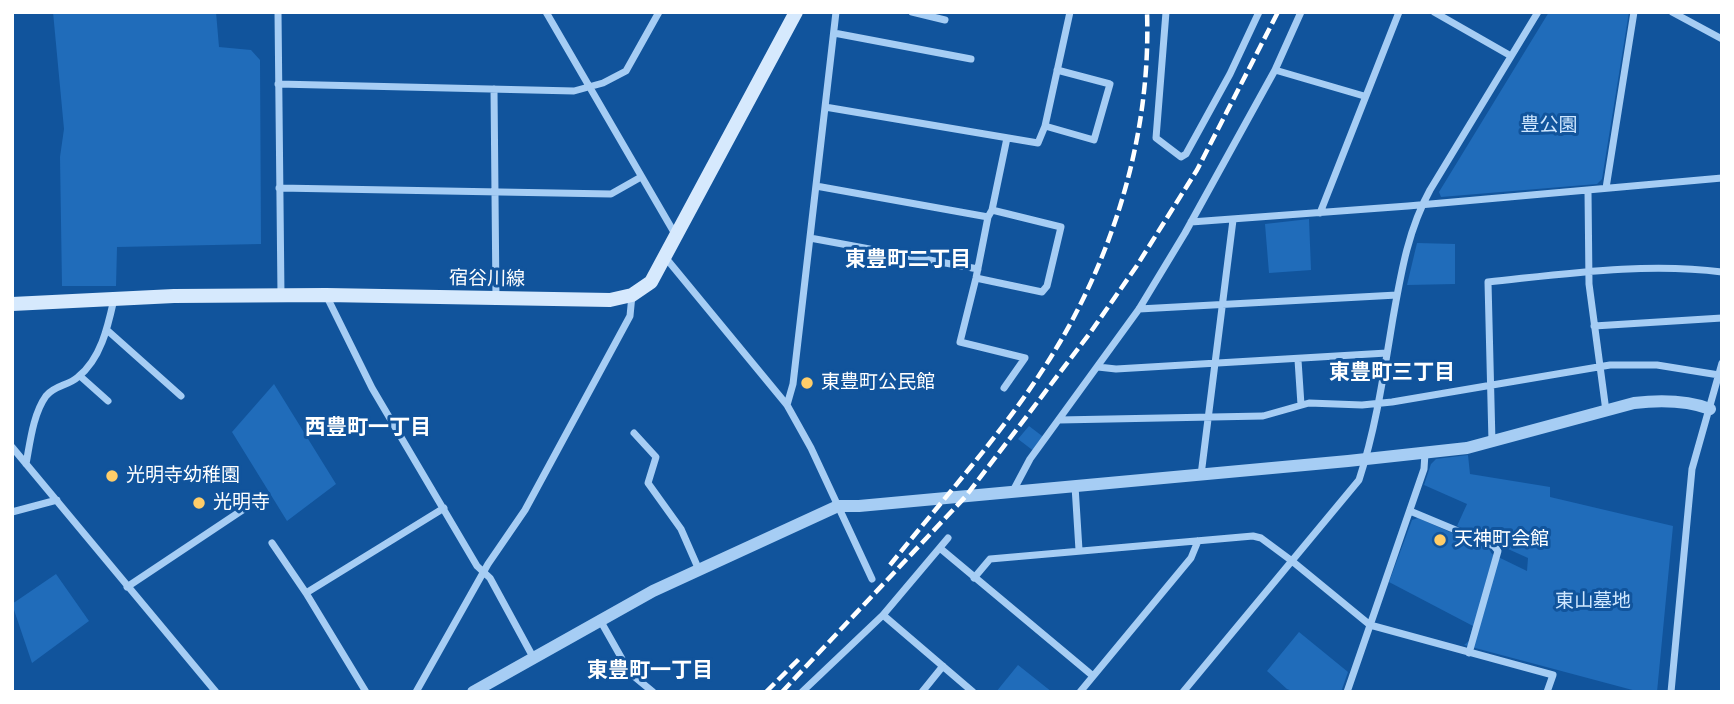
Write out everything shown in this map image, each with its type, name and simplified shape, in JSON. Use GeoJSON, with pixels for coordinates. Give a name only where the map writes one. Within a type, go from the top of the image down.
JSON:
{"type":"FeatureCollection","features":[{"type":"Feature","properties":{"kind":"main road"},"geometry":{"type":"LineString","coordinates":[[632,295],[651,282],[796,12]]}},
{"type":"Feature","properties":{"kind":"main road","name":"宿谷川線"},"geometry":{"type":"LineString","coordinates":[[12,304],[174,296],[326,295],[610,300],[632,295]]}},
{"type":"Feature","properties":{"kind":"street"},"geometry":{"type":"LineString","coordinates":[[278,12],[281,296]]}},
{"type":"Feature","properties":{"kind":"street"},"geometry":{"type":"LineString","coordinates":[[546,12],[675,234]]}},
{"type":"Feature","properties":{"kind":"street"},"geometry":{"type":"LineString","coordinates":[[278,84],[574,91],[603,83],[626,71],[659,12]]}},
{"type":"Feature","properties":{"kind":"street"},"geometry":{"type":"LineString","coordinates":[[787,405],[793,384],[836,12]]}},
{"type":"Feature","properties":{"kind":"street"},"geometry":{"type":"LineString","coordinates":[[912,12],[945,20]]}},
{"type":"Feature","properties":{"kind":"street"},"geometry":{"type":"LineString","coordinates":[[825,107],[1038,143],[1045,126],[1070,12]]}},
{"type":"Feature","properties":{"kind":"street"},"geometry":{"type":"LineString","coordinates":[[1166,12],[1156,138],[1181,157],[1186,154],[1230,74],[1259,12]]}},
{"type":"Feature","properties":{"kind":"street"},"geometry":{"type":"LineString","coordinates":[[1013,491],[1030,459],[1139,309],[1191,222],[1275,70],[1301,12]]}},
{"type":"Feature","properties":{"kind":"street"},"geometry":{"type":"LineString","coordinates":[[1320,213],[1399,12]]}},
{"type":"Feature","properties":{"kind":"street"},"geometry":{"type":"LineString","coordinates":[[1434,12],[1511,56]]}},
{"type":"Feature","properties":{"kind":"street"},"geometry":{"type":"LineString","coordinates":[[1184,692],[1359,480],[1366,459],[1405,253],[1423,204],[1538,12]]}},
{"type":"Feature","properties":{"kind":"street"},"geometry":{"type":"LineString","coordinates":[[1606,188],[1634,12]]}},
{"type":"Feature","properties":{"kind":"street"},"geometry":{"type":"LineString","coordinates":[[1672,12],[1722,39]]}},
{"type":"Feature","properties":{"kind":"street"},"geometry":{"type":"LineString","coordinates":[[834,33],[971,59]]}},
{"type":"Feature","properties":{"kind":"street"},"geometry":{"type":"LineString","coordinates":[[1045,126],[1094,140],[1110,84],[1057,70]]}},
{"type":"Feature","properties":{"kind":"street"},"geometry":{"type":"LineString","coordinates":[[1275,70],[1364,96]]}},
{"type":"Feature","properties":{"kind":"street"},"geometry":{"type":"LineString","coordinates":[[494,89],[496,299]]}},
{"type":"Feature","properties":{"kind":"street"},"geometry":{"type":"LineString","coordinates":[[1004,388],[1025,358],[960,342],[1007,138]]}},
{"type":"Feature","properties":{"kind":"street"},"geometry":{"type":"LineString","coordinates":[[279,188],[611,194],[641,177]]}},
{"type":"Feature","properties":{"kind":"street"},"geometry":{"type":"LineString","coordinates":[[1191,222],[1722,178]]}},
{"type":"Feature","properties":{"kind":"street"},"geometry":{"type":"LineString","coordinates":[[816,186],[1061,227],[1048,286],[1042,292],[976,278]]}},
{"type":"Feature","properties":{"kind":"street"},"geometry":{"type":"LineString","coordinates":[[1588,191],[1589,272],[1606,411]]}},
{"type":"Feature","properties":{"kind":"street"},"geometry":{"type":"LineString","coordinates":[[1201,475],[1233,220]]}},
{"type":"Feature","properties":{"kind":"street"},"geometry":{"type":"LineString","coordinates":[[810,238],[978,269]]}},
{"type":"Feature","properties":{"kind":"street"},"geometry":{"type":"LineString","coordinates":[[665,257],[787,405],[803,432],[872,579]]}},
{"type":"Feature","properties":{"kind":"street"},"geometry":{"type":"LineString","coordinates":[[1492,442],[1488,282],[1589,272],[1682,267],[1722,272]]}},
{"type":"Feature","properties":{"kind":"street"},"geometry":{"type":"LineString","coordinates":[[326,295],[372,388],[477,566],[490,578],[533,657]]}},
{"type":"Feature","properties":{"kind":"street"},"geometry":{"type":"LineString","coordinates":[[416,692],[484,572],[525,510],[630,316],[632,295]]}},
{"type":"Feature","properties":{"kind":"street"},"geometry":{"type":"LineString","coordinates":[[1139,309],[1397,295]]}},
{"type":"Feature","properties":{"kind":"street"},"geometry":{"type":"LineString","coordinates":[[26,464],[41,405],[53,389],[80,376],[94,358],[107,330],[114,299]]}},
{"type":"Feature","properties":{"kind":"street"},"geometry":{"type":"LineString","coordinates":[[1594,326],[1722,318]]}},
{"type":"Feature","properties":{"kind":"street"},"geometry":{"type":"LineString","coordinates":[[107,330],[181,396]]}},
{"type":"Feature","properties":{"kind":"street"},"geometry":{"type":"LineString","coordinates":[[1098,367],[1116,369],[1387,354]]}},
{"type":"Feature","properties":{"kind":"street"},"geometry":{"type":"LineString","coordinates":[[1298,360],[1301,405]]}},
{"type":"Feature","properties":{"kind":"street"},"geometry":{"type":"LineString","coordinates":[[1671,692],[1692,469],[1722,363]]}},
{"type":"Feature","properties":{"kind":"street"},"geometry":{"type":"LineString","coordinates":[[1059,420],[1263,416],[1301,405],[1377,403],[1600,367],[1634,364],[1719,375]]}},
{"type":"Feature","properties":{"kind":"street"},"geometry":{"type":"LineString","coordinates":[[80,376],[108,401]]}},
{"type":"Feature","properties":{"kind":"street"},"geometry":{"type":"LineString","coordinates":[[473,692],[600,620],[699,570],[838,506],[1425,453],[1492,442],[1651,401],[1692,404],[1710,410]]}},
{"type":"Feature","properties":{"kind":"street"},"geometry":{"type":"LineString","coordinates":[[634,433],[656,457],[648,483],[675,520],[699,570]]}},
{"type":"Feature","properties":{"kind":"street"},"geometry":{"type":"LineString","coordinates":[[12,447],[216,692]]}},
{"type":"Feature","properties":{"kind":"street"},"geometry":{"type":"LineString","coordinates":[[1347,692],[1424,469],[1425,453]]}},
{"type":"Feature","properties":{"kind":"street"},"geometry":{"type":"LineString","coordinates":[[1075,486],[1079,550]]}},
{"type":"Feature","properties":{"kind":"street"},"geometry":{"type":"LineString","coordinates":[[12,512],[57,500]]}},
{"type":"Feature","properties":{"kind":"street"},"geometry":{"type":"LineString","coordinates":[[306,593],[444,508]]}},
{"type":"Feature","properties":{"kind":"street"},"geometry":{"type":"LineString","coordinates":[[127,587],[244,509]]}},
{"type":"Feature","properties":{"kind":"street"},"geometry":{"type":"LineString","coordinates":[[1410,511],[1494,546],[1498,551],[1469,653]]}},
{"type":"Feature","properties":{"kind":"street"},"geometry":{"type":"LineString","coordinates":[[974,578],[990,559],[1261,537],[1370,625],[1553,675],[1547,692]]}},
{"type":"Feature","properties":{"kind":"street"},"geometry":{"type":"LineString","coordinates":[[802,692],[883,615],[948,538]]}},
{"type":"Feature","properties":{"kind":"street"},"geometry":{"type":"LineString","coordinates":[[1080,692],[1191,558],[1198,541]]}},
{"type":"Feature","properties":{"kind":"street"},"geometry":{"type":"LineString","coordinates":[[272,543],[366,692]]}},
{"type":"Feature","properties":{"kind":"street"},"geometry":{"type":"LineString","coordinates":[[941,548],[1093,676]]}},
{"type":"Feature","properties":{"kind":"street"},"geometry":{"type":"LineString","coordinates":[[883,615],[973,692]]}},
{"type":"Feature","properties":{"kind":"street"},"geometry":{"type":"LineString","coordinates":[[600,620],[630,673],[653,692]]}},
{"type":"Feature","properties":{"kind":"street"},"geometry":{"type":"LineString","coordinates":[[922,692],[943,666]]}},
{"type":"Feature","properties":{"kind":"green space"},"geometry":{"type":"Polygon","coordinates":[[[53,12],[216,12],[219,47],[251,50],[260,60],[261,244],[117,247],[116,286],[62,286],[60,157],[64,129],[53,12]]]}},
{"type":"Feature","properties":{"kind":"green space","name":"豊公園"},"geometry":{"type":"Polygon","coordinates":[[[1549,12],[1629,12],[1602,179],[1597,184],[1441,197],[1439,192],[1549,12]]]}},
{"type":"Feature","properties":{"kind":"green space"},"geometry":{"type":"Polygon","coordinates":[[[1309,219],[1311,270],[1269,273],[1265,224],[1309,219]]]}},
{"type":"Feature","properties":{"kind":"green space"},"geometry":{"type":"Polygon","coordinates":[[[1417,243],[1455,244],[1455,284],[1407,285],[1417,243]]]}},
{"type":"Feature","properties":{"kind":"green space"},"geometry":{"type":"Polygon","coordinates":[[[274,384],[336,484],[287,521],[232,432],[274,384]]]}},
{"type":"Feature","properties":{"kind":"green space"},"geometry":{"type":"Polygon","coordinates":[[[1029,426],[1046,439],[1035,452],[1018,439],[1029,426]]]}},
{"type":"Feature","properties":{"kind":"green space","name":"東山墓地"},"geometry":{"type":"Polygon","coordinates":[[[1468,455],[1470,474],[1550,487],[1550,497],[1673,526],[1657,692],[1640,692],[1464,645],[1469,641],[1473,626],[1389,582],[1412,520],[1418,518],[1489,549],[1492,554],[1527,571],[1528,558],[1457,526],[1467,504],[1424,485],[1431,464],[1436,459],[1468,455]]]}},
{"type":"Feature","properties":{"kind":"green space"},"geometry":{"type":"Polygon","coordinates":[[[56,574],[89,621],[32,663],[12,604],[56,574]]]}},
{"type":"Feature","properties":{"kind":"green space"},"geometry":{"type":"Polygon","coordinates":[[[1299,632],[1348,672],[1341,692],[1295,692],[1287,689],[1267,671],[1299,632]]]}},
{"type":"Feature","properties":{"kind":"green space"},"geometry":{"type":"Polygon","coordinates":[[[1018,665],[1052,692],[996,692],[1018,665]]]}},
{"type":"Feature","properties":{"kind":"railway"},"geometry":{"type":"LineString","coordinates":[[890,565],[1022,400],[1042,372],[1081,304],[1114,224],[1137,141],[1147,55],[1147,12]]}},
{"type":"Feature","properties":{"kind":"railway"},"geometry":{"type":"LineString","coordinates":[[782,692],[966,496],[1090,333],[1136,267],[1197,170],[1278,12]]}},
{"type":"Feature","properties":{"kind":"railway"},"geometry":{"type":"LineString","coordinates":[[766,692],[802,656]]}},
{"type":"Feature","properties":{"kind":"place","name":"東豊町公民館"},"geometry":{"type":"Point","coordinates":[807,383]}},
{"type":"Feature","properties":{"kind":"place","name":"光明寺幼稚園"},"geometry":{"type":"Point","coordinates":[112,476]}},
{"type":"Feature","properties":{"kind":"place","name":"光明寺"},"geometry":{"type":"Point","coordinates":[199,503]}},
{"type":"Feature","properties":{"kind":"place","name":"天神町会館"},"geometry":{"type":"Point","coordinates":[1440,540]}},
{"type":"Feature","properties":{"kind":"district","name":"東豊町二丁目"},"geometry":{"type":"Point","coordinates":[908,260]}},
{"type":"Feature","properties":{"kind":"district","name":"東豊町三丁目"},"geometry":{"type":"Point","coordinates":[1392,373]}},
{"type":"Feature","properties":{"kind":"district","name":"西豊町一丁目"},"geometry":{"type":"Point","coordinates":[368,428]}},
{"type":"Feature","properties":{"kind":"district","name":"東豊町一丁目"},"geometry":{"type":"Point","coordinates":[650,671]}}]}
